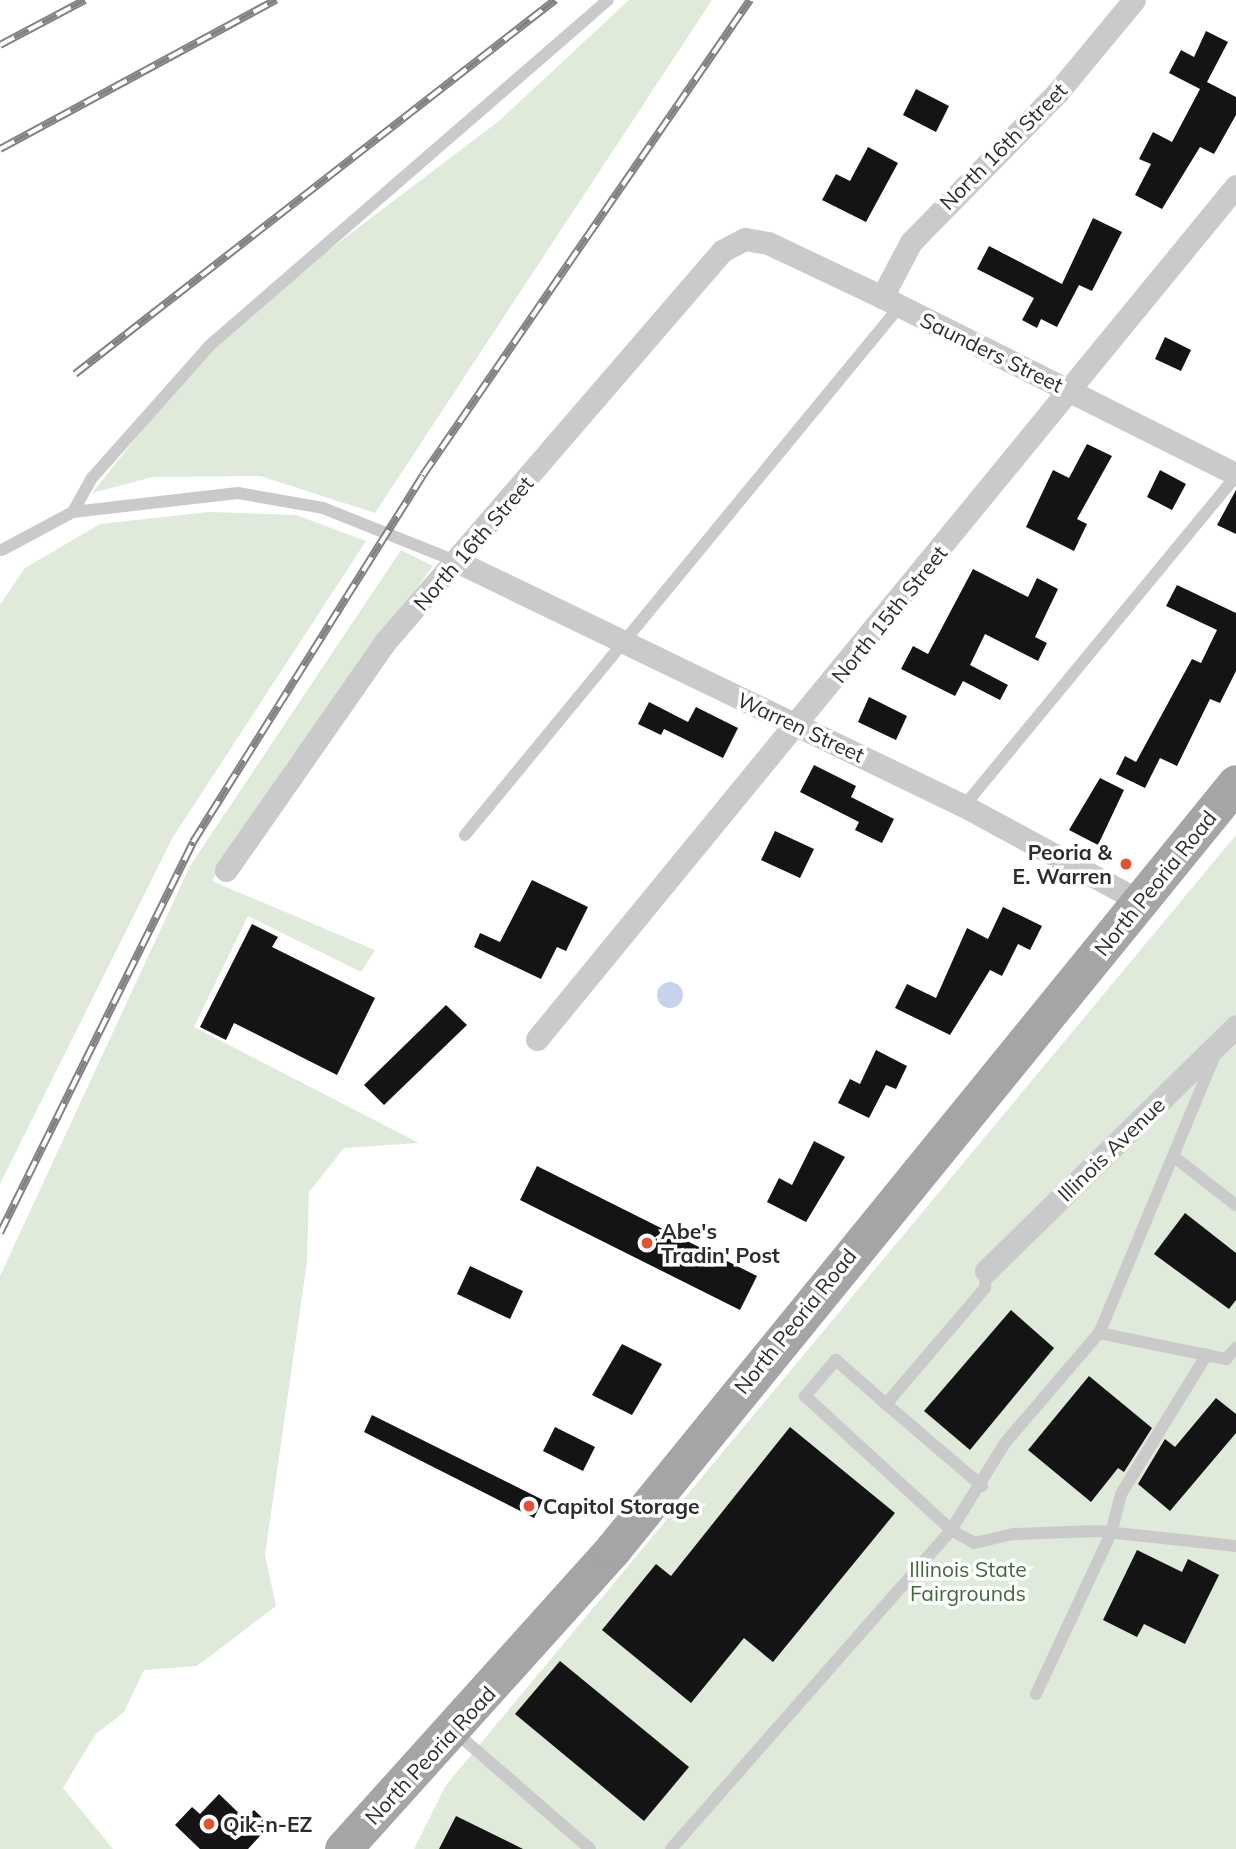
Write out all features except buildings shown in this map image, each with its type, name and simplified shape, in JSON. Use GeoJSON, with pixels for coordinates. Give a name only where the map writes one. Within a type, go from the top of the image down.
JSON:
{"type":"FeatureCollection","features":[{"type":"Feature","properties":{"kind":"main road","name":"North Peoria Road"},"geometry":{"type":"LineString","coordinates":[[343,1849],[454,1731],[612,1549],[1236,783]]}},
{"type":"Feature","properties":{"kind":"street","name":"North 16th Street"},"geometry":{"type":"LineString","coordinates":[[891,302],[911,243],[982,162],[1057,93],[1135,0]]}},
{"type":"Feature","properties":{"kind":"street","name":"North 15th Street"},"geometry":{"type":"LineString","coordinates":[[537,1039],[796,727],[1236,186]]}},
{"type":"Feature","properties":{"kind":"street","name":"North 16th Street"},"geometry":{"type":"LineString","coordinates":[[226,870],[385,642],[458,562],[722,251],[745,239]]}},
{"type":"Feature","properties":{"kind":"street","name":"Saunders Street"},"geometry":{"type":"LineString","coordinates":[[745,239],[768,243],[891,302],[1236,475]]}},
{"type":"Feature","properties":{"kind":"street","name":"Warren Street"},"geometry":{"type":"LineString","coordinates":[[458,562],[964,806],[1140,901]]}},
{"type":"Feature","properties":{"kind":"street","name":"Illinois Avenue"},"geometry":{"type":"LineString","coordinates":[[986,1271],[1228,1034]]}},
{"type":"Feature","properties":{"kind":"lane"},"geometry":{"type":"LineString","coordinates":[[73,512],[101,468],[209,346],[608,0]]}},
{"type":"Feature","properties":{"kind":"lane"},"geometry":{"type":"LineString","coordinates":[[465,835],[624,642],[891,302]]}},
{"type":"Feature","properties":{"kind":"lane"},"geometry":{"type":"LineString","coordinates":[[964,806],[1236,475]]}},
{"type":"Feature","properties":{"kind":"lane"},"geometry":{"type":"LineString","coordinates":[[2,550],[73,512],[238,493],[279,498],[323,508],[458,562]]}},
{"type":"Feature","properties":{"kind":"lane"},"geometry":{"type":"LineString","coordinates":[[671,1849],[951,1530],[982,1486],[1005,1443],[1099,1333],[1173,1156],[1228,1034]]}},
{"type":"Feature","properties":{"kind":"lane"},"geometry":{"type":"LineString","coordinates":[[1173,1156],[1236,1205]]}},
{"type":"Feature","properties":{"kind":"lane"},"geometry":{"type":"LineString","coordinates":[[886,1404],[985,1288],[986,1271]]}},
{"type":"Feature","properties":{"kind":"lane"},"geometry":{"type":"LineString","coordinates":[[1099,1333],[1226,1359],[1236,1348]]}},
{"type":"Feature","properties":{"kind":"lane"},"geometry":{"type":"LineString","coordinates":[[1036,1693],[1111,1533],[1121,1494],[1207,1354]]}},
{"type":"Feature","properties":{"kind":"lane"},"geometry":{"type":"LineString","coordinates":[[982,1486],[836,1360],[805,1396],[951,1530],[974,1543],[1013,1534],[1111,1533],[1236,1546]]}},
{"type":"Feature","properties":{"kind":"lane"},"geometry":{"type":"LineString","coordinates":[[454,1731],[590,1849]]}},
{"type":"Feature","properties":{"kind":"green space"},"geometry":{"type":"Polygon","coordinates":[[[629,0],[712,0],[375,513],[260,476],[153,477],[92,493],[187,374],[301,271],[499,121],[629,0]]]}},
{"type":"Feature","properties":{"kind":"green space"},"geometry":{"type":"Polygon","coordinates":[[[209,512],[296,515],[366,541],[173,837],[0,1184],[0,605],[25,568],[100,524],[209,512]]]}},
{"type":"Feature","properties":{"kind":"green space"},"geometry":{"type":"Polygon","coordinates":[[[401,550],[433,566],[285,766],[212,881],[375,950],[361,972],[248,916],[194,1027],[419,1143],[344,1148],[309,1192],[307,1262],[265,1555],[276,1606],[197,1666],[144,1670],[124,1712],[95,1735],[63,1788],[113,1849],[0,1849],[0,1276],[190,866],[401,550]]]}},
{"type":"Feature","properties":{"kind":"green space","name":"Illinois State Fairgrounds"},"geometry":{"type":"Polygon","coordinates":[[[1236,835],[1236,1849],[414,1849],[446,1785],[1236,835]]]}},
{"type":"Feature","properties":{"kind":"water"},"geometry":{"type":"Polygon","coordinates":[[[670,982],[679,986],[683,995],[679,1004],[670,1008],[661,1004],[657,995],[661,986],[670,982]]]}},
{"type":"Feature","properties":{"kind":"railway"},"geometry":{"type":"LineString","coordinates":[[0,45],[85,0]]}},
{"type":"Feature","properties":{"kind":"railway"},"geometry":{"type":"LineString","coordinates":[[0,149],[276,0]]}},
{"type":"Feature","properties":{"kind":"railway"},"geometry":{"type":"LineString","coordinates":[[75,374],[555,0]]}},
{"type":"Feature","properties":{"kind":"railway"},"geometry":{"type":"LineString","coordinates":[[0,1233],[193,842],[423,475],[750,0]]}},
{"type":"Feature","properties":{"kind":"place","name":"Peoria & E. Warren"},"geometry":{"type":"Point","coordinates":[1126,864]}},
{"type":"Feature","properties":{"kind":"place","name":"Abe's Tradin' Post"},"geometry":{"type":"Point","coordinates":[647,1243]}},
{"type":"Feature","properties":{"kind":"place","name":"Capitol Storage"},"geometry":{"type":"Point","coordinates":[529,1506]}},
{"type":"Feature","properties":{"kind":"place","name":"Qik-n-EZ"},"geometry":{"type":"Point","coordinates":[209,1824]}}]}
